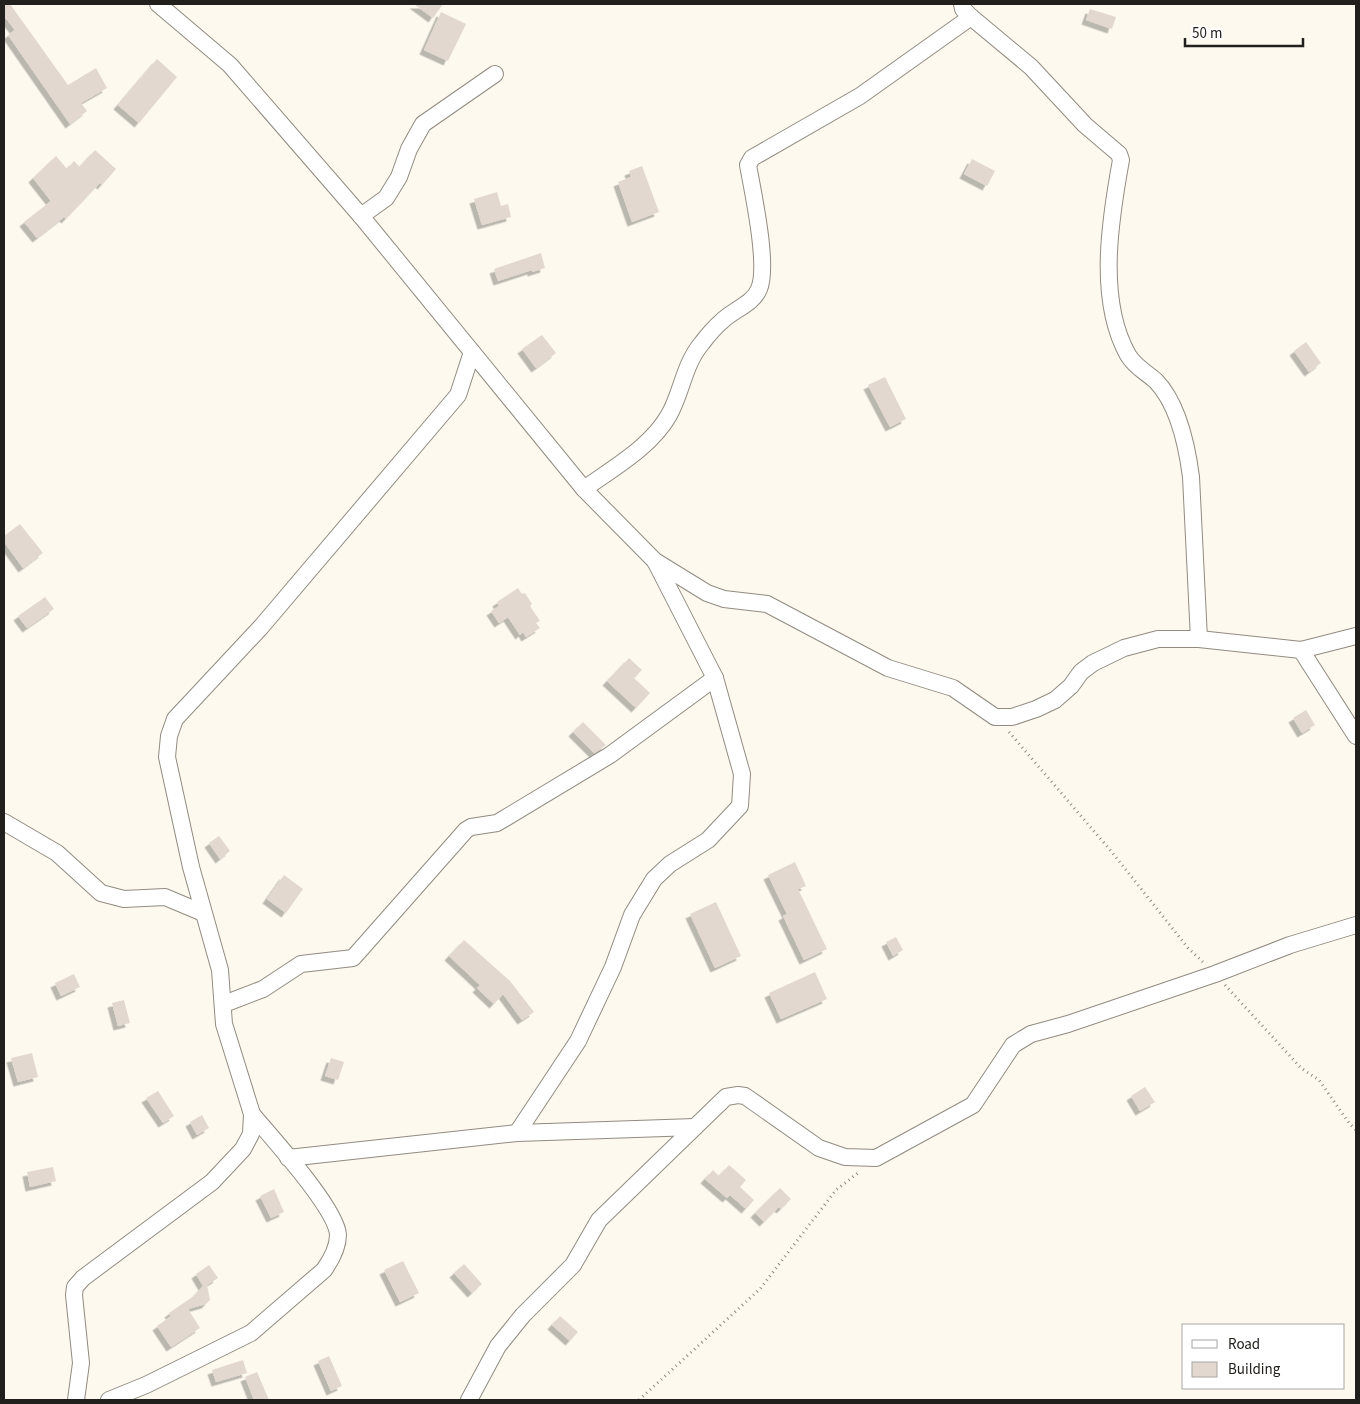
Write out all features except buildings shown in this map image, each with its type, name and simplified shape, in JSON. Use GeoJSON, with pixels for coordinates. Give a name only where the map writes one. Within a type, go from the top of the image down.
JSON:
{"type":"FeatureCollection","features":[{"type":"Feature","properties":{"kind":"street"},"geometry":{"type":"LineString","coordinates":[[158,4],[230,65],[361,216],[584,489],[655,561],[707,593],[724,599],[767,604],[888,668],[953,688],[996,717],[1012,717],[1055,700],[1093,663],[1124,648],[1158,639],[1199,639],[1301,650],[1356,636]]}},
{"type":"Feature","properties":{"kind":"street"},"geometry":{"type":"LineString","coordinates":[[584,489],[635,452],[661,429],[670,413],[689,362],[700,345],[723,320],[750,301],[759,291],[762,277],[758,219],[748,165],[752,158],[860,96],[966,11],[1031,67],[1085,125],[1119,154],[1121,160],[1108,247],[1108,283],[1117,327],[1128,355],[1136,366],[1163,390],[1176,417],[1188,454],[1192,477],[1199,639]]}},
{"type":"Feature","properties":{"kind":"street"},"geometry":{"type":"LineString","coordinates":[[361,216],[386,198],[399,177],[409,149],[423,124],[495,74]]}},
{"type":"Feature","properties":{"kind":"street"},"geometry":{"type":"LineString","coordinates":[[76,1400],[81,1363],[74,1295],[75,1287],[83,1278],[212,1182],[244,1149],[251,1134],[252,1114],[226,1030],[220,970],[203,913],[167,757],[169,736],[175,719],[261,627],[454,400],[464,382],[472,352]]}},
{"type":"Feature","properties":{"kind":"street"},"geometry":{"type":"LineString","coordinates":[[517,1133],[578,1041],[613,967],[632,914],[654,879],[670,864],[708,840],[740,806],[742,774],[715,678],[655,561]]}},
{"type":"Feature","properties":{"kind":"street"},"geometry":{"type":"LineString","coordinates":[[1301,650],[1356,736]]}},
{"type":"Feature","properties":{"kind":"street"},"geometry":{"type":"LineString","coordinates":[[224,1004],[262,989],[301,964],[353,958],[466,830],[471,827],[497,823],[610,754],[715,678]]}},
{"type":"Feature","properties":{"kind":"street"},"geometry":{"type":"LineString","coordinates":[[4,822],[57,853],[101,893],[124,899],[166,897],[203,913]]}},
{"type":"Feature","properties":{"kind":"street"},"geometry":{"type":"LineString","coordinates":[[469,1400],[498,1346],[522,1315],[573,1265],[599,1220],[726,1097],[738,1094],[745,1096],[819,1148],[845,1156],[876,1158],[972,1105],[983,1092],[998,1064],[1013,1045],[1031,1034],[1068,1024],[1215,974],[1290,945],[1356,925]]}},
{"type":"Feature","properties":{"kind":"street"},"geometry":{"type":"LineString","coordinates":[[109,1400],[146,1385],[251,1333],[324,1270],[336,1246],[336,1226],[328,1211],[252,1114]]}},
{"type":"Feature","properties":{"kind":"street"},"geometry":{"type":"LineString","coordinates":[[288,1158],[517,1133],[695,1127]]}},
{"type":"Feature","properties":{"kind":"path"},"geometry":{"type":"LineString","coordinates":[[996,717],[1111,852],[1188,948],[1215,974],[1302,1068],[1319,1080],[1349,1124],[1356,1130]]}},
{"type":"Feature","properties":{"kind":"path"},"geometry":{"type":"LineString","coordinates":[[639,1400],[760,1289],[836,1190],[876,1158]]}}]}
